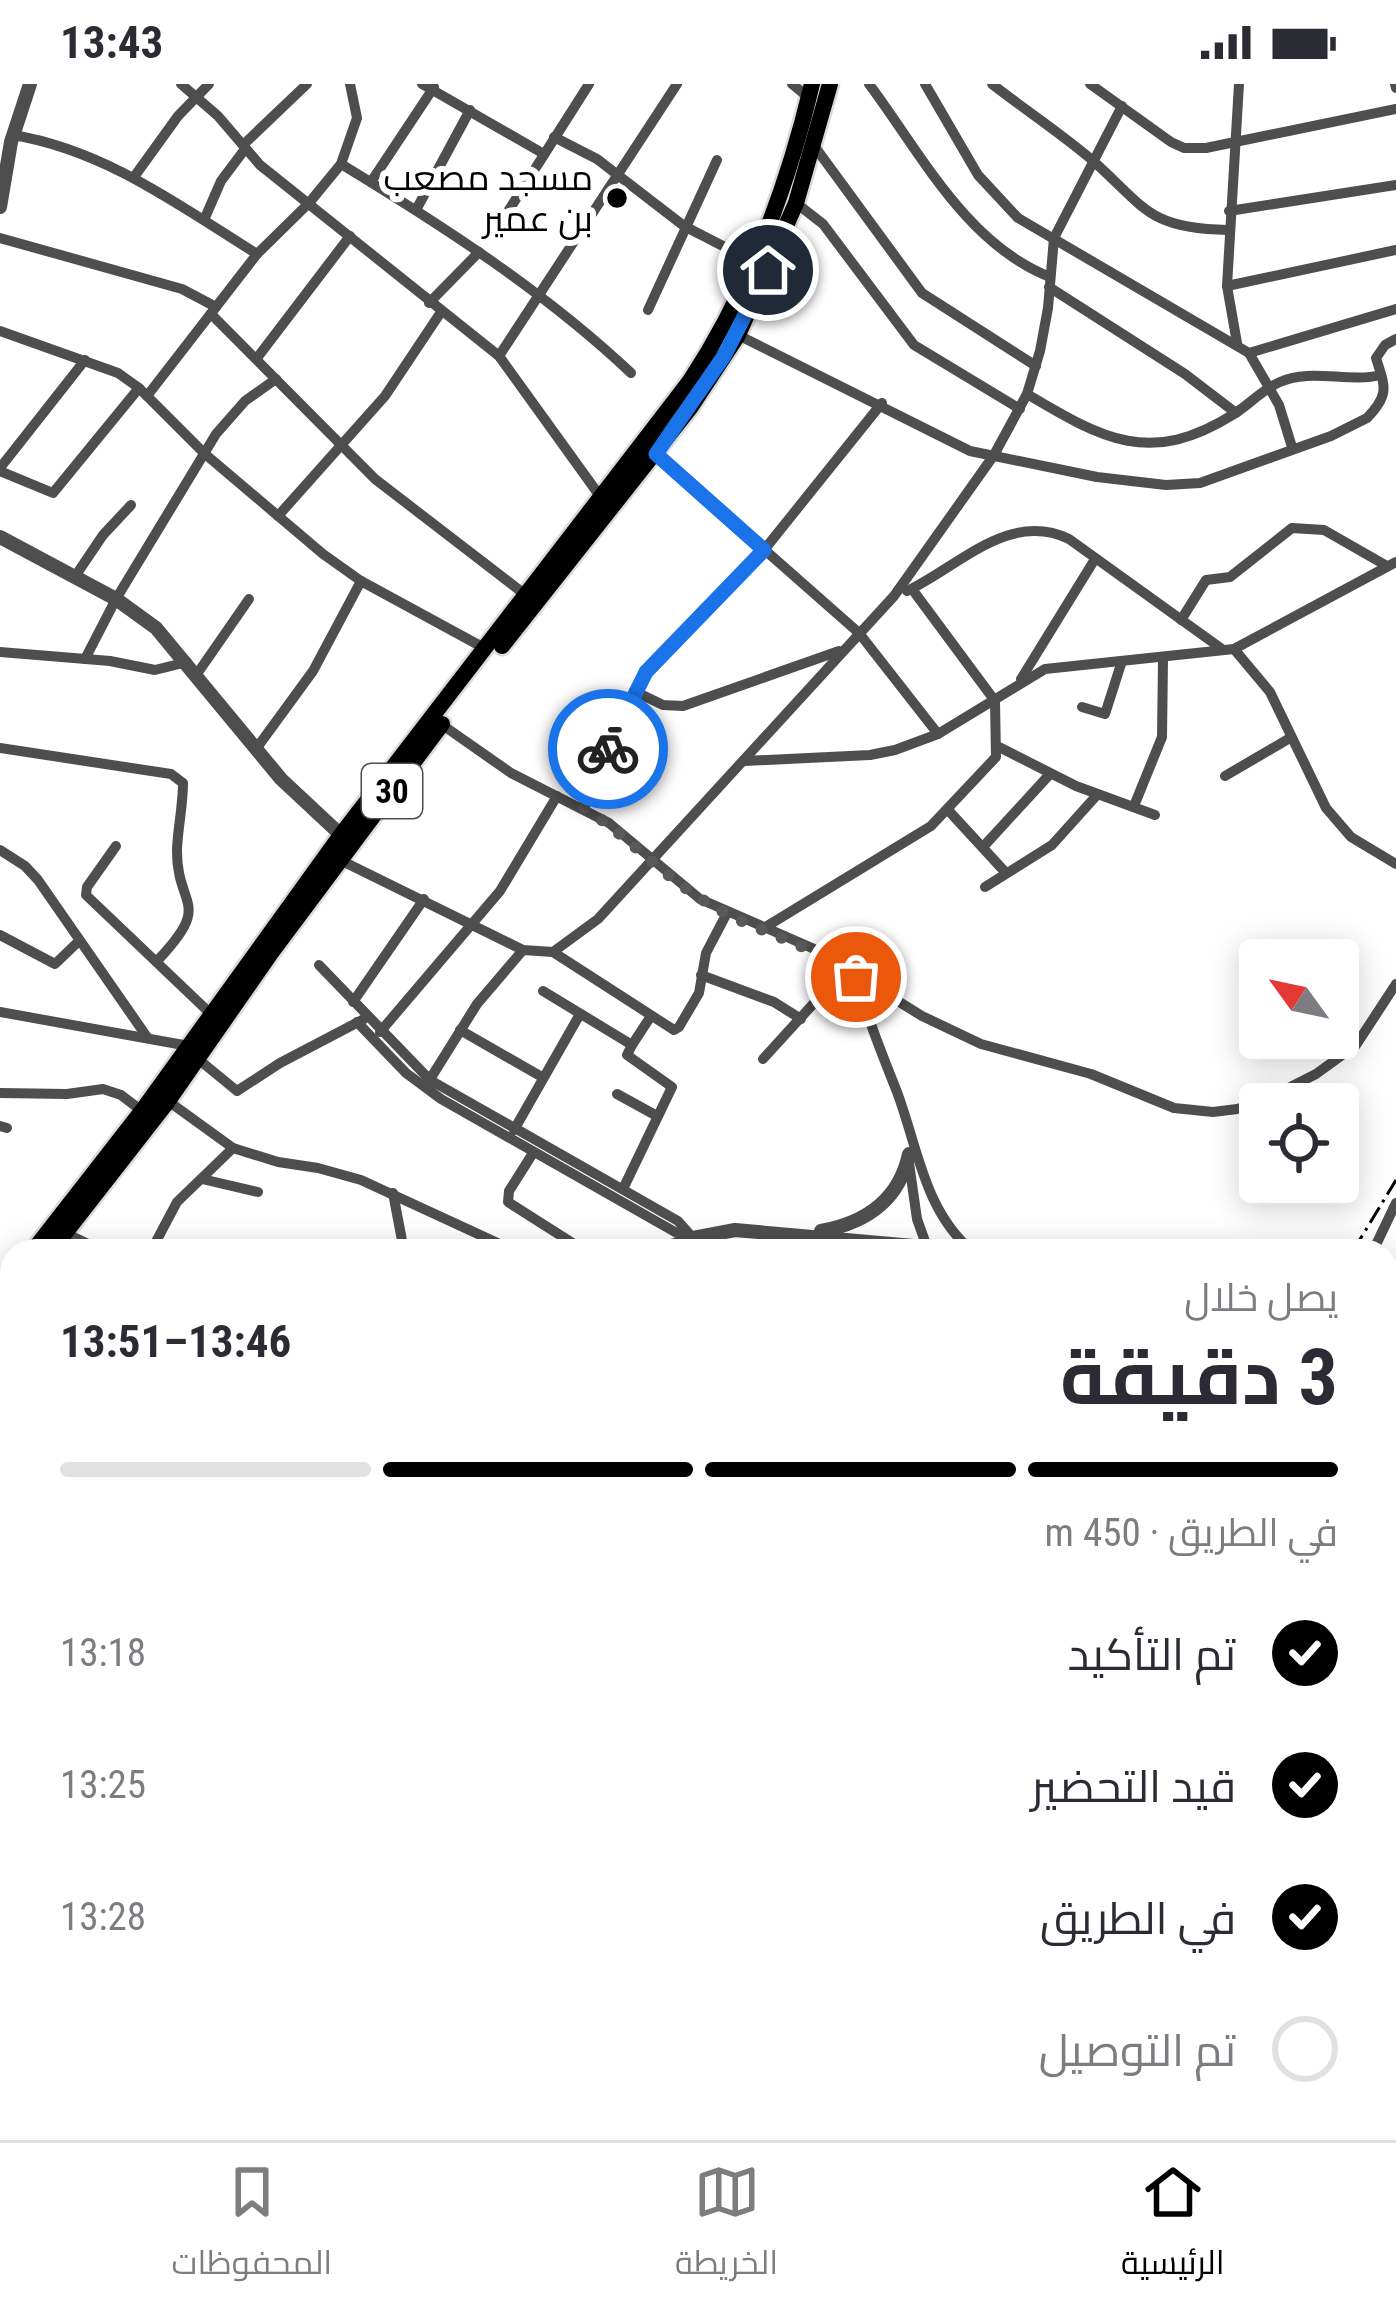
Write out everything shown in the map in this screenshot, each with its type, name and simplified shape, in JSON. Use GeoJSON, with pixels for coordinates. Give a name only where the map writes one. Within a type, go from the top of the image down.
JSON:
{"type":"FeatureCollection","features":[{"type":"Feature","properties":{"kind":"main road","name":"30"},"geometry":{"type":"LineString","coordinates":[[42,1239],[340,860],[568,552],[656,454],[738,335],[796,203],[830,84]]}},
{"type":"Feature","properties":{"kind":"main road","name":"30"},"geometry":{"type":"LineString","coordinates":[[591,524],[602,499],[720,336],[791,163],[811,91]]}},
{"type":"Feature","properties":{"kind":"main road","name":"30"},"geometry":{"type":"LineString","coordinates":[[61,1239],[168,1101],[212,1015],[341,835],[527,596],[568,552]]}},
{"type":"Feature","properties":{"kind":"street"},"geometry":{"type":"LineString","coordinates":[[0,207],[8,139],[30,84]]}},
{"type":"Feature","properties":{"kind":"street"},"geometry":{"type":"LineString","coordinates":[[181,84],[309,203],[499,356],[602,499]]}},
{"type":"Feature","properties":{"kind":"street"},"geometry":{"type":"LineString","coordinates":[[134,177],[209,84]]}},
{"type":"Feature","properties":{"kind":"street"},"geometry":{"type":"LineString","coordinates":[[204,220],[221,181],[244,147],[307,84]]}},
{"type":"Feature","properties":{"kind":"street"},"geometry":{"type":"LineString","coordinates":[[85,360],[0,469],[53,493],[257,254],[341,164],[357,118],[350,84]]}},
{"type":"Feature","properties":{"kind":"street"},"geometry":{"type":"LineString","coordinates":[[507,213],[589,84]]}},
{"type":"Feature","properties":{"kind":"street"},"geometry":{"type":"LineString","coordinates":[[499,356],[677,84]]}},
{"type":"Feature","properties":{"kind":"street"},"geometry":{"type":"LineString","coordinates":[[792,84],[811,91]]}},
{"type":"Feature","properties":{"kind":"street"},"geometry":{"type":"LineString","coordinates":[[869,84],[966,216],[1027,266],[1235,413]]}},
{"type":"Feature","properties":{"kind":"street"},"geometry":{"type":"LineString","coordinates":[[925,84],[994,197],[1031,228],[1249,352],[1285,418],[1292,447]]}},
{"type":"Feature","properties":{"kind":"street"},"geometry":{"type":"LineString","coordinates":[[992,84],[1092,160],[1134,204],[1153,216],[1194,230],[1228,230]]}},
{"type":"Feature","properties":{"kind":"street"},"geometry":{"type":"LineString","coordinates":[[1090,84],[1184,148],[1396,110]]}},
{"type":"Feature","properties":{"kind":"street"},"geometry":{"type":"LineString","coordinates":[[1237,344],[1227,286],[1239,84]]}},
{"type":"Feature","properties":{"kind":"street"},"geometry":{"type":"LineString","coordinates":[[371,182],[430,86],[544,154]]}},
{"type":"Feature","properties":{"kind":"street"},"geometry":{"type":"LineString","coordinates":[[553,952],[598,919],[894,596],[994,455],[1020,410],[1036,366],[1045,329],[1054,238],[1122,106]]}},
{"type":"Feature","properties":{"kind":"street"},"geometry":{"type":"LineString","coordinates":[[416,210],[470,110]]}},
{"type":"Feature","properties":{"kind":"street"},"geometry":{"type":"LineString","coordinates":[[554,137],[597,159],[684,226],[754,262]]}},
{"type":"Feature","properties":{"kind":"street"},"geometry":{"type":"LineString","coordinates":[[8,139],[44,140],[134,177],[257,254]]}},
{"type":"Feature","properties":{"kind":"street"},"geometry":{"type":"LineString","coordinates":[[815,147],[922,293],[1036,366]]}},
{"type":"Feature","properties":{"kind":"street"},"geometry":{"type":"LineString","coordinates":[[648,310],[717,160]]}},
{"type":"Feature","properties":{"kind":"street"},"geometry":{"type":"LineString","coordinates":[[341,164],[479,252],[631,374]]}},
{"type":"Feature","properties":{"kind":"street"},"geometry":{"type":"LineString","coordinates":[[1229,211],[1396,185]]}},
{"type":"Feature","properties":{"kind":"street"},"geometry":{"type":"LineString","coordinates":[[796,203],[823,224],[914,345],[1020,410]]}},
{"type":"Feature","properties":{"kind":"street"},"geometry":{"type":"LineString","coordinates":[[257,358],[350,236]]}},
{"type":"Feature","properties":{"kind":"street"},"geometry":{"type":"LineString","coordinates":[[0,238],[182,289],[213,310],[407,507],[527,596]]}},
{"type":"Feature","properties":{"kind":"street"},"geometry":{"type":"LineString","coordinates":[[1227,286],[1396,250]]}},
{"type":"Feature","properties":{"kind":"street"},"geometry":{"type":"LineString","coordinates":[[429,303],[479,252]]}},
{"type":"Feature","properties":{"kind":"street"},"geometry":{"type":"LineString","coordinates":[[1249,352],[1396,309]]}},
{"type":"Feature","properties":{"kind":"street"},"geometry":{"type":"LineString","coordinates":[[278,516],[386,396],[441,312]]}},
{"type":"Feature","properties":{"kind":"street"},"geometry":{"type":"LineString","coordinates":[[0,331],[118,373],[205,454],[361,580],[486,650]]}},
{"type":"Feature","properties":{"kind":"street"},"geometry":{"type":"LineString","coordinates":[[738,335],[965,448],[1097,477],[1166,485],[1218,478],[1367,418],[1382,402],[1388,383],[1376,358],[1396,339]]}},
{"type":"Feature","properties":{"kind":"street"},"geometry":{"type":"LineString","coordinates":[[1027,394],[1096,434],[1130,442],[1179,439],[1235,413],[1269,388],[1294,377],[1388,383]]}},
{"type":"Feature","properties":{"kind":"street"},"geometry":{"type":"LineString","coordinates":[[85,659],[116,599],[228,417],[276,379]]}},
{"type":"Feature","properties":{"kind":"street"},"geometry":{"type":"LineString","coordinates":[[583,807],[634,691],[659,656],[764,550],[882,404]]}},
{"type":"Feature","properties":{"kind":"street"},"geometry":{"type":"LineString","coordinates":[[656,454],[859,633],[938,734]]}},
{"type":"Feature","properties":{"kind":"street"},"geometry":{"type":"LineString","coordinates":[[74,578],[130,505]]}},
{"type":"Feature","properties":{"kind":"street"},"geometry":{"type":"LineString","coordinates":[[1181,620],[1206,580],[1230,577],[1292,528],[1324,530],[1392,564]]}},
{"type":"Feature","properties":{"kind":"street"},"geometry":{"type":"LineString","coordinates":[[894,596],[978,549],[1027,529],[1060,534],[1228,649],[1264,683],[1318,795],[1340,826],[1396,865]]}},
{"type":"Feature","properties":{"kind":"street"},"geometry":{"type":"LineString","coordinates":[[0,537],[116,599],[156,628],[295,794],[341,835]]}},
{"type":"Feature","properties":{"kind":"street"},"geometry":{"type":"LineString","coordinates":[[1019,682],[1095,559]]}},
{"type":"Feature","properties":{"kind":"street"},"geometry":{"type":"LineString","coordinates":[[745,760],[870,755],[938,734],[1045,670],[1228,649],[1392,564]]}},
{"type":"Feature","properties":{"kind":"street"},"geometry":{"type":"LineString","coordinates":[[256,749],[313,671],[361,580]]}},
{"type":"Feature","properties":{"kind":"street"},"geometry":{"type":"LineString","coordinates":[[764,928],[914,837],[988,769],[999,747],[994,701],[912,590]]}},
{"type":"Feature","properties":{"kind":"street"},"geometry":{"type":"LineString","coordinates":[[0,652],[154,670],[192,668],[248,598]]}},
{"type":"Feature","properties":{"kind":"street"},"geometry":{"type":"LineString","coordinates":[[634,691],[663,705],[683,706],[844,649]]}},
{"type":"Feature","properties":{"kind":"street"},"geometry":{"type":"LineString","coordinates":[[1134,806],[1162,736],[1163,658]]}},
{"type":"Feature","properties":{"kind":"street"},"geometry":{"type":"LineString","coordinates":[[1082,707],[1105,714],[1122,661]]}},
{"type":"Feature","properties":{"kind":"street"},"geometry":{"type":"LineString","coordinates":[[441,724],[476,752],[583,807],[700,899],[812,948],[922,1016],[981,1044],[1091,1074],[1174,1108],[1213,1112],[1261,1102],[1336,1061],[1356,1045],[1396,984]]}},
{"type":"Feature","properties":{"kind":"street"},"geometry":{"type":"LineString","coordinates":[[1225,776],[1290,738]]}},
{"type":"Feature","properties":{"kind":"street"},"geometry":{"type":"LineString","coordinates":[[999,747],[1097,795],[1155,815]]}},
{"type":"Feature","properties":{"kind":"street"},"geometry":{"type":"LineString","coordinates":[[0,748],[171,774],[183,782],[177,848],[190,914],[158,960]]}},
{"type":"Feature","properties":{"kind":"street"},"geometry":{"type":"LineString","coordinates":[[983,847],[1050,774]]}},
{"type":"Feature","properties":{"kind":"street"},"geometry":{"type":"LineString","coordinates":[[985,887],[1052,845],[1097,795]]}},
{"type":"Feature","properties":{"kind":"street"},"geometry":{"type":"LineString","coordinates":[[380,1032],[513,871],[557,796]]}},
{"type":"Feature","properties":{"kind":"street"},"geometry":{"type":"LineString","coordinates":[[948,810],[1006,872]]}},
{"type":"Feature","properties":{"kind":"street"},"geometry":{"type":"LineString","coordinates":[[116,847],[87,887],[86,896],[212,1015]]}},
{"type":"Feature","properties":{"kind":"street"},"geometry":{"type":"LineString","coordinates":[[0,850],[38,880],[147,1037]]}},
{"type":"Feature","properties":{"kind":"street"},"geometry":{"type":"LineString","coordinates":[[340,860],[523,950],[553,952],[670,1030],[679,1027],[699,993],[706,953],[727,913]]}},
{"type":"Feature","properties":{"kind":"street"},"geometry":{"type":"LineString","coordinates":[[353,1001],[424,899]]}},
{"type":"Feature","properties":{"kind":"street"},"geometry":{"type":"LineString","coordinates":[[0,934],[51,963],[59,963],[79,941]]}},
{"type":"Feature","properties":{"kind":"street"},"geometry":{"type":"LineString","coordinates":[[428,1084],[460,1030],[523,950]]}},
{"type":"Feature","properties":{"kind":"street"},"geometry":{"type":"LineString","coordinates":[[319,964],[353,1001],[362,1020],[428,1084],[533,1153],[687,1239]]}},
{"type":"Feature","properties":{"kind":"street"},"geometry":{"type":"LineString","coordinates":[[763,1058],[851,973]]}},
{"type":"Feature","properties":{"kind":"street"},"geometry":{"type":"LineString","coordinates":[[851,973],[942,1221],[959,1239]]}},
{"type":"Feature","properties":{"kind":"street"},"geometry":{"type":"LineString","coordinates":[[701,975],[774,1002],[801,1019]]}},
{"type":"Feature","properties":{"kind":"street"},"geometry":{"type":"LineString","coordinates":[[543,992],[632,1045]]}},
{"type":"Feature","properties":{"kind":"street"},"geometry":{"type":"LineString","coordinates":[[0,1012],[147,1037],[193,1052],[237,1091],[362,1020]]}},
{"type":"Feature","properties":{"kind":"street"},"geometry":{"type":"LineString","coordinates":[[514,1130],[580,1014]]}},
{"type":"Feature","properties":{"kind":"street"},"geometry":{"type":"LineString","coordinates":[[623,1190],[672,1087],[628,1055],[651,1016]]}},
{"type":"Feature","properties":{"kind":"street"},"geometry":{"type":"LineString","coordinates":[[362,1020],[380,1032],[428,1084],[678,1220],[692,1239]]}},
{"type":"Feature","properties":{"kind":"street"},"geometry":{"type":"LineString","coordinates":[[460,1030],[542,1077]]}},
{"type":"Feature","properties":{"kind":"street"},"geometry":{"type":"LineString","coordinates":[[0,1094],[103,1089],[121,1095],[142,1111]]}},
{"type":"Feature","properties":{"kind":"street"},"geometry":{"type":"LineString","coordinates":[[617,1094],[657,1116]]}},
{"type":"Feature","properties":{"kind":"street"},"geometry":{"type":"LineString","coordinates":[[168,1101],[233,1148],[338,1173],[393,1193],[489,1239]]}},
{"type":"Feature","properties":{"kind":"street"},"geometry":{"type":"LineString","coordinates":[[909,1136],[917,1219],[924,1239]]}},
{"type":"Feature","properties":{"kind":"street"},"geometry":{"type":"LineString","coordinates":[[157,1239],[169,1213],[233,1148]]}},
{"type":"Feature","properties":{"kind":"street"},"geometry":{"type":"LineString","coordinates":[[533,1153],[509,1191],[508,1202],[566,1239]]}},
{"type":"Feature","properties":{"kind":"street"},"geometry":{"type":"LineString","coordinates":[[805,1234],[849,1226],[865,1218],[888,1198],[909,1154]]}},
{"type":"Feature","properties":{"kind":"street"},"geometry":{"type":"LineString","coordinates":[[202,1179],[258,1192]]}},
{"type":"Feature","properties":{"kind":"street"},"geometry":{"type":"LineString","coordinates":[[393,1193],[402,1239]]}},
{"type":"Feature","properties":{"kind":"street"},"geometry":{"type":"LineString","coordinates":[[1379,1239],[1396,1203]]}},
{"type":"Feature","properties":{"kind":"street"},"geometry":{"type":"LineString","coordinates":[[710,1239],[734,1230],[846,1239]]}},
{"type":"Feature","properties":{"kind":"street"},"geometry":{"type":"LineString","coordinates":[[65,1234],[75,1239]]}},
{"type":"Feature","properties":{"kind":"railway"},"geometry":{"type":"LineString","coordinates":[[1360,1239],[1396,1180]]}},
{"type":"Feature","properties":{"kind":"way so far"},"geometry":{"type":"LineString","coordinates":[[608,749],[583,807],[700,899],[812,948],[856,977]]}},
{"type":"Feature","properties":{"kind":"place","name":"مسجد مصعب بن عمير"},"geometry":{"type":"Point","coordinates":[617,198]}},
{"type":"Feature","properties":{"kind":"route"},"geometry":{"type":"LineString","coordinates":[[608,749],[646,672],[764,550],[656,454],[738,335],[768,270]]}}]}
